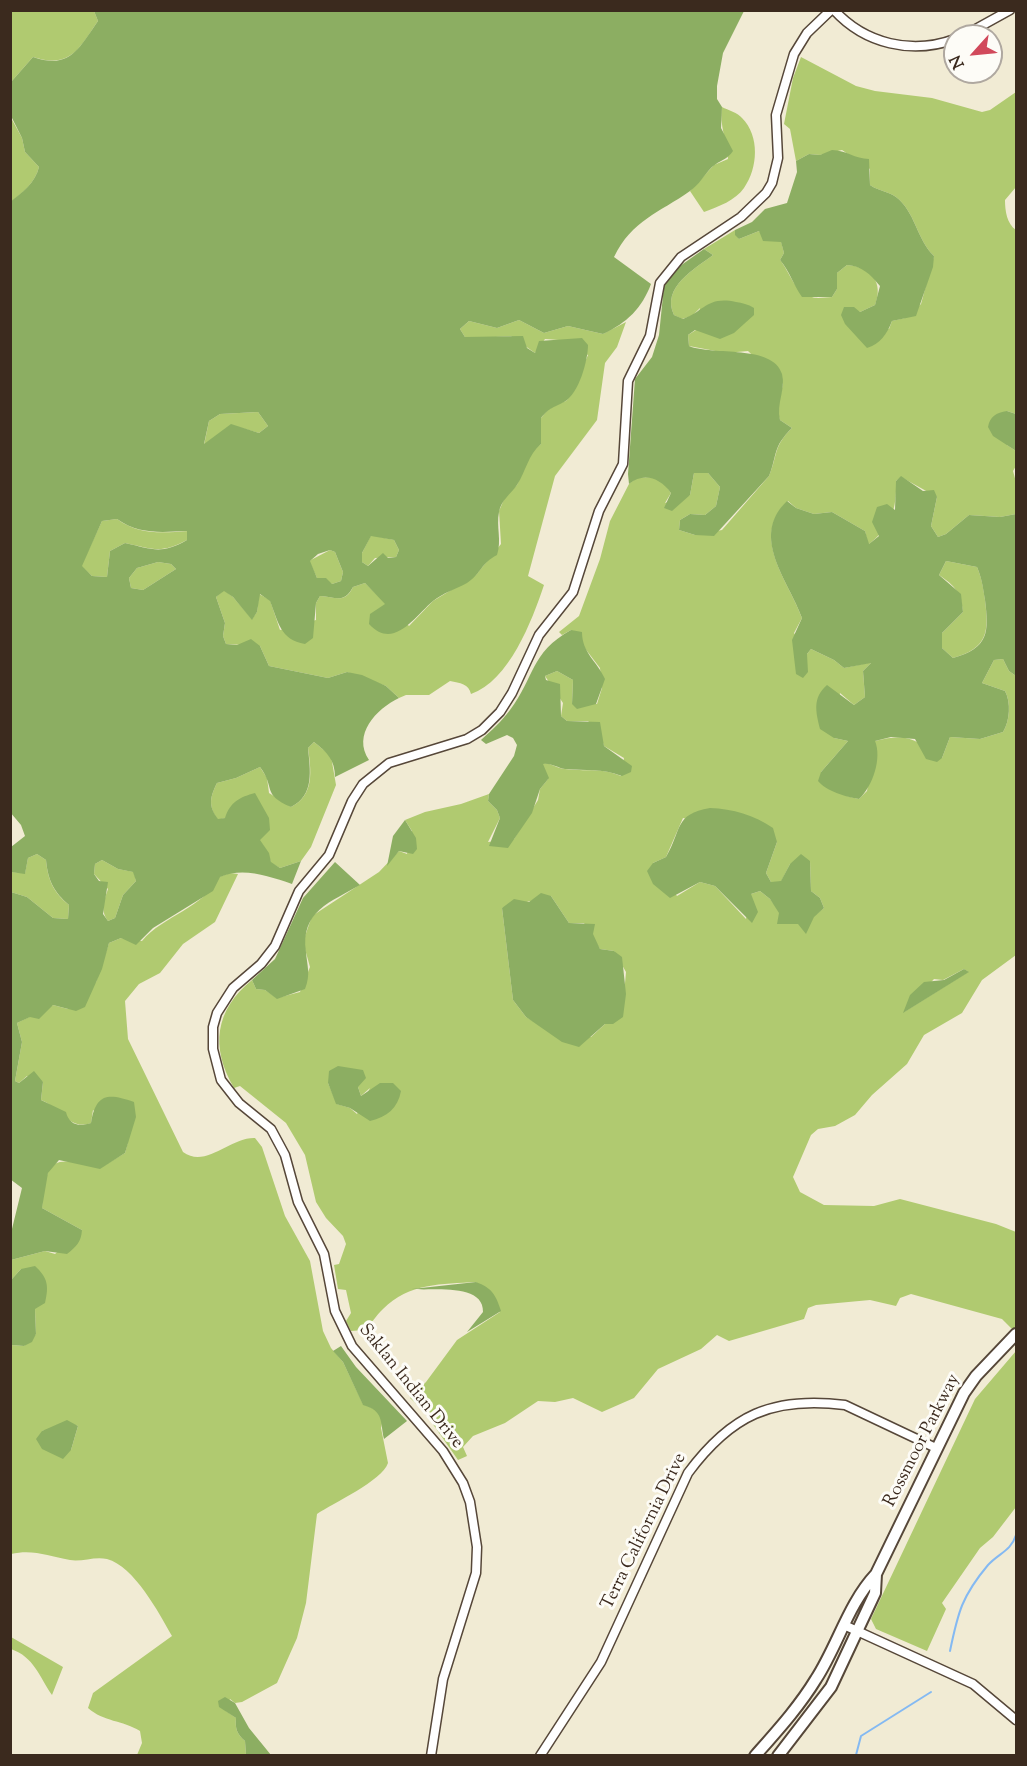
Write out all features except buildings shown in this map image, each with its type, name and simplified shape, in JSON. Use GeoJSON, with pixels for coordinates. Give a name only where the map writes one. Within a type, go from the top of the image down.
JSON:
{"type":"FeatureCollection","features":[{"type":"Feature","properties":{"kind":"street","name":"Saklan Indian Drive"},"geometry":{"type":"LineString","coordinates":[[431,1755],[440,1690],[476,1574],[477,1547],[470,1502],[463,1483],[443,1451],[361,1359],[347,1338],[335,1311],[324,1254],[298,1202],[285,1155],[271,1129],[239,1103],[221,1080],[213,1050],[213,1027],[217,1013],[229,993],[261,964],[274,946],[299,891],[330,855],[352,801],[363,784],[389,764],[467,739],[482,730],[500,711],[512,693],[539,635],[573,592],[598,511],[623,464],[628,381],[650,336],[660,283],[681,257],[741,217],[766,193],[772,183],[778,158],[776,115],[794,54],[807,33],[833,10],[856,30],[896,45],[931,46],[943,42]]}},
{"type":"Feature","properties":{"kind":"street"},"geometry":{"type":"LineString","coordinates":[[985,24],[1010,10]]}},
{"type":"Feature","properties":{"kind":"street","name":"Rossmoor Parkway"},"geometry":{"type":"LineString","coordinates":[[755,1755],[786,1721],[817,1678],[864,1587],[876,1574],[936,1448],[976,1376],[1017,1334]]}},
{"type":"Feature","properties":{"kind":"street","name":"Terra California Drive"},"geometry":{"type":"LineString","coordinates":[[540,1755],[601,1662],[688,1473],[708,1446],[734,1424],[771,1408],[790,1404],[830,1403],[845,1405],[936,1448]]}},
{"type":"Feature","properties":{"kind":"street","name":"Rossmoor Parkway"},"geometry":{"type":"LineString","coordinates":[[778,1755],[831,1687],[875,1593],[876,1574]]}},
{"type":"Feature","properties":{"kind":"street"},"geometry":{"type":"LineString","coordinates":[[844,1625],[973,1684],[1017,1720]]}},
{"type":"Feature","properties":{"kind":"green space"},"geometry":{"type":"Polygon","coordinates":[[[11,11],[94,11],[98,21],[72,54],[56,60],[33,57],[11,82],[11,11]]]}},
{"type":"Feature","properties":{"kind":"green space"},"geometry":{"type":"Polygon","coordinates":[[[94,11],[744,11],[723,53],[717,86],[717,99],[722,107],[721,128],[733,151],[712,167],[693,189],[647,218],[621,244],[614,257],[651,284],[633,314],[603,334],[568,326],[544,333],[519,320],[497,328],[469,321],[460,329],[465,337],[523,336],[527,348],[535,353],[539,341],[582,338],[588,345],[584,368],[574,392],[541,418],[541,444],[530,458],[517,485],[500,508],[497,555],[467,583],[437,598],[404,628],[395,633],[387,634],[378,631],[369,624],[370,614],[385,604],[365,583],[353,587],[343,598],[320,596],[316,603],[313,638],[305,644],[285,634],[270,601],[260,594],[257,612],[252,620],[233,597],[224,591],[216,597],[225,623],[223,636],[226,644],[237,645],[251,639],[260,646],[269,666],[328,678],[347,672],[362,675],[386,686],[399,698],[375,716],[365,732],[364,751],[369,760],[335,777],[334,766],[326,753],[314,742],[308,748],[310,773],[307,789],[299,802],[291,807],[272,794],[260,767],[236,778],[217,783],[211,801],[218,819],[225,818],[236,801],[255,793],[269,818],[270,830],[260,840],[269,853],[271,862],[280,868],[301,861],[292,884],[247,873],[220,877],[213,891],[153,928],[136,945],[121,938],[109,943],[102,969],[85,1007],[76,1011],[53,1005],[39,1019],[30,1017],[17,1023],[22,1042],[15,1081],[19,1083],[34,1071],[43,1082],[41,1100],[66,1112],[69,1120],[75,1124],[91,1123],[96,1106],[100,1101],[110,1097],[134,1102],[136,1117],[125,1153],[100,1169],[59,1160],[48,1173],[42,1208],[82,1230],[81,1238],[76,1246],[67,1254],[45,1251],[11,1260],[11,1233],[22,1188],[10,1179],[11,892],[27,897],[53,918],[68,919],[69,905],[53,886],[46,860],[37,854],[28,858],[25,874],[11,872],[11,847],[25,836],[21,825],[10,812],[10,202],[24,191],[39,167],[25,152],[22,138],[11,116],[11,82],[33,57],[56,61],[72,54],[98,21],[94,11]],[[258,412],[220,414],[209,421],[204,444],[231,424],[259,433],[268,426],[258,412]],[[117,519],[102,521],[82,566],[92,576],[107,577],[110,551],[125,543],[150,549],[170,548],[187,540],[187,531],[142,530],[117,519]],[[371,536],[362,553],[362,562],[368,566],[383,553],[388,558],[396,557],[399,550],[394,540],[371,536]],[[330,550],[318,554],[310,561],[317,578],[326,578],[332,584],[341,581],[343,572],[335,552],[330,550]],[[158,562],[137,568],[129,578],[131,588],[143,590],[176,569],[171,564],[158,562]],[[102,860],[95,864],[94,874],[99,881],[108,882],[103,914],[108,921],[115,918],[123,895],[136,881],[133,872],[118,869],[102,860]]]}},
{"type":"Feature","properties":{"kind":"green space"},"geometry":{"type":"Polygon","coordinates":[[[801,57],[856,86],[875,91],[932,98],[982,112],[990,110],[1016,92],[1016,187],[1005,200],[1005,208],[1010,224],[1016,230],[1016,414],[1007,411],[1007,445],[1016,451],[1016,466],[1013,471],[1016,482],[1016,514],[1000,517],[969,515],[946,534],[938,537],[931,526],[937,497],[901,477],[896,481],[894,509],[891,517],[882,531],[868,545],[865,531],[832,512],[814,514],[796,508],[788,501],[777,515],[772,529],[772,544],[782,574],[802,618],[794,633],[807,654],[811,649],[834,660],[844,668],[872,662],[863,671],[865,697],[854,705],[840,693],[834,738],[848,741],[821,772],[842,793],[859,799],[867,791],[875,741],[896,738],[911,739],[942,758],[950,737],[980,739],[1003,732],[1008,717],[1007,695],[1005,691],[982,683],[994,660],[1003,659],[1009,671],[1016,676],[1016,955],[982,980],[962,1013],[924,1035],[907,1064],[872,1095],[855,1115],[835,1126],[818,1129],[811,1135],[793,1177],[800,1192],[824,1205],[874,1206],[900,1199],[996,1224],[1016,1232],[1016,1333],[1002,1319],[911,1294],[900,1298],[896,1306],[870,1300],[816,1305],[808,1308],[804,1319],[729,1341],[717,1335],[701,1349],[658,1369],[634,1398],[602,1412],[573,1398],[555,1402],[538,1401],[505,1423],[473,1436],[463,1447],[467,1456],[458,1460],[423,1410],[410,1398],[426,1382],[457,1340],[500,1312],[476,1282],[426,1286],[393,1300],[364,1330],[351,1331],[346,1321],[351,1313],[346,1290],[338,1289],[334,1265],[339,1264],[346,1244],[343,1236],[326,1218],[316,1202],[305,1155],[286,1123],[240,1086],[234,1088],[221,1058],[220,1030],[230,1004],[252,980],[256,989],[265,990],[277,998],[300,992],[310,967],[305,949],[305,936],[312,916],[379,872],[399,851],[407,854],[412,831],[405,820],[489,794],[488,801],[497,810],[500,818],[488,842],[514,839],[538,800],[540,789],[548,779],[542,763],[565,769],[599,771],[621,776],[624,758],[604,746],[600,733],[588,721],[567,721],[561,716],[563,703],[545,676],[557,671],[573,680],[572,704],[597,704],[602,688],[600,668],[571,630],[562,635],[559,632],[579,616],[600,559],[610,521],[629,484],[636,478],[652,477],[664,483],[671,493],[665,503],[690,495],[694,473],[708,473],[720,487],[716,506],[705,515],[690,514],[680,520],[679,530],[695,535],[722,530],[769,476],[779,446],[792,428],[780,420],[777,410],[783,384],[748,351],[726,353],[689,346],[688,335],[696,330],[700,308],[692,316],[682,319],[674,315],[671,305],[672,296],[676,287],[689,273],[713,255],[704,249],[735,230],[739,239],[759,231],[770,240],[781,241],[784,253],[780,260],[801,292],[814,298],[832,297],[837,289],[837,273],[847,265],[863,269],[873,277],[878,289],[875,305],[860,312],[844,307],[889,329],[892,321],[905,318],[921,304],[934,256],[902,203],[893,195],[870,185],[870,169],[842,150],[820,155],[809,154],[796,161],[790,129],[784,124],[793,78],[801,57]],[[683,818],[666,857],[653,863],[677,896],[700,882],[715,886],[746,919],[751,894],[760,891],[770,899],[788,922],[803,921],[824,908],[820,898],[811,891],[810,861],[790,864],[781,882],[771,882],[766,873],[777,842],[683,818]],[[551,896],[502,908],[513,1000],[526,1017],[545,1028],[591,1037],[605,1024],[622,1017],[626,972],[614,951],[600,949],[584,923],[569,923],[551,896]],[[964,969],[943,980],[934,979],[904,1012],[968,972],[964,969]],[[328,1083],[337,1104],[350,1108],[357,1114],[370,1088],[361,1096],[358,1087],[328,1083]]]}},
{"type":"Feature","properties":{"kind":"green space"},"geometry":{"type":"Polygon","coordinates":[[[722,107],[738,115],[748,125],[754,143],[754,162],[749,180],[741,192],[726,203],[704,212],[690,191],[714,165],[728,159],[722,107]]]}},
{"type":"Feature","properties":{"kind":"green space"},"geometry":{"type":"Polygon","coordinates":[[[10,116],[22,138],[25,152],[39,167],[32,182],[11,202],[10,116]]]}},
{"type":"Feature","properties":{"kind":"green space"},"geometry":{"type":"Polygon","coordinates":[[[832,150],[869,159],[870,185],[893,195],[902,203],[934,256],[933,267],[916,316],[892,321],[882,338],[867,348],[845,324],[841,315],[844,307],[854,307],[860,312],[875,305],[880,286],[869,274],[857,267],[847,265],[837,273],[837,289],[832,297],[802,297],[780,260],[784,253],[781,242],[763,241],[759,231],[739,239],[735,235],[735,230],[752,222],[765,209],[787,203],[797,172],[796,161],[809,154],[820,155],[832,150]]]}},
{"type":"Feature","properties":{"kind":"green space"},"geometry":{"type":"Polygon","coordinates":[[[704,249],[713,255],[689,273],[676,287],[671,305],[674,315],[683,319],[707,305],[726,301],[743,303],[754,308],[754,315],[734,333],[720,339],[695,330],[688,335],[689,346],[755,355],[767,358],[776,365],[783,380],[779,408],[780,420],[792,428],[778,446],[769,476],[714,536],[695,535],[679,530],[680,520],[690,514],[705,515],[716,506],[720,487],[708,473],[694,473],[690,495],[672,511],[664,508],[671,493],[667,488],[652,478],[640,478],[629,484],[628,474],[635,379],[652,357],[659,335],[664,286],[680,266],[704,249]]]}},
{"type":"Feature","properties":{"kind":"green space"},"geometry":{"type":"Polygon","coordinates":[[[519,320],[544,333],[568,326],[603,334],[626,322],[617,347],[605,363],[597,420],[555,476],[528,576],[544,585],[526,632],[497,677],[485,687],[471,694],[466,686],[450,681],[429,695],[406,695],[399,698],[386,686],[347,672],[328,678],[269,666],[260,646],[226,644],[223,636],[225,623],[216,597],[224,590],[252,619],[257,612],[259,594],[270,600],[280,630],[316,620],[316,603],[320,596],[343,598],[353,587],[365,583],[409,626],[433,601],[476,575],[501,544],[499,511],[505,497],[517,485],[532,451],[541,444],[541,418],[551,406],[566,401],[570,396],[588,355],[559,340],[545,339],[535,353],[511,336],[465,337],[460,329],[469,321],[497,328],[519,320]]]}},
{"type":"Feature","properties":{"kind":"green space"},"geometry":{"type":"Polygon","coordinates":[[[1007,411],[1016,414],[1016,451],[993,436],[988,427],[994,416],[1007,411]]]}},
{"type":"Feature","properties":{"kind":"green space"},"geometry":{"type":"Polygon","coordinates":[[[258,412],[268,426],[259,433],[231,425],[204,445],[209,421],[220,414],[258,412]]]}},
{"type":"Feature","properties":{"kind":"green space"},"geometry":{"type":"Polygon","coordinates":[[[901,476],[923,491],[934,490],[937,497],[931,526],[938,537],[946,534],[969,515],[1000,517],[1016,514],[1016,676],[1009,671],[1003,659],[994,660],[982,683],[1005,691],[1007,695],[1008,717],[1003,732],[980,739],[950,737],[942,758],[937,762],[926,759],[915,739],[891,737],[875,741],[877,763],[875,772],[859,799],[831,791],[818,781],[821,772],[848,741],[834,738],[820,729],[816,706],[819,695],[827,685],[854,705],[865,697],[863,671],[871,663],[844,668],[834,660],[811,649],[807,654],[808,672],[803,678],[796,674],[792,640],[802,618],[775,559],[771,529],[776,515],[787,501],[796,508],[814,514],[832,512],[865,531],[869,544],[879,536],[872,522],[877,507],[887,504],[895,510],[896,481],[901,476]],[[946,561],[939,575],[961,594],[963,612],[942,633],[942,648],[953,658],[965,654],[980,644],[986,630],[985,600],[977,567],[946,561]]]}},
{"type":"Feature","properties":{"kind":"green space"},"geometry":{"type":"Polygon","coordinates":[[[117,519],[142,530],[188,531],[187,540],[163,549],[125,543],[110,551],[107,577],[92,576],[81,566],[102,521],[117,519]]]}},
{"type":"Feature","properties":{"kind":"green space"},"geometry":{"type":"Polygon","coordinates":[[[371,535],[394,540],[399,550],[396,557],[375,558],[368,566],[362,562],[362,553],[371,535]]]}},
{"type":"Feature","properties":{"kind":"green space"},"geometry":{"type":"Polygon","coordinates":[[[330,550],[335,552],[343,572],[341,581],[332,584],[317,578],[309,561],[330,550]]]}},
{"type":"Feature","properties":{"kind":"green space"},"geometry":{"type":"Polygon","coordinates":[[[946,561],[977,567],[982,583],[987,621],[980,644],[965,654],[953,658],[942,648],[942,633],[963,612],[961,599],[956,590],[939,575],[946,561]]]}},
{"type":"Feature","properties":{"kind":"green space"},"geometry":{"type":"Polygon","coordinates":[[[158,562],[171,564],[176,569],[143,590],[131,588],[129,578],[137,568],[158,562]]]}},
{"type":"Feature","properties":{"kind":"green space"},"geometry":{"type":"Polygon","coordinates":[[[571,630],[582,632],[584,646],[605,679],[596,704],[577,709],[572,704],[573,680],[557,671],[545,676],[546,680],[560,684],[561,716],[567,721],[600,722],[604,746],[632,766],[631,772],[622,776],[543,764],[549,778],[540,789],[532,813],[508,848],[489,846],[500,818],[497,810],[488,801],[489,794],[514,756],[517,745],[513,738],[507,735],[486,744],[481,740],[510,710],[540,657],[571,630]]]}},
{"type":"Feature","properties":{"kind":"green space"},"geometry":{"type":"Polygon","coordinates":[[[314,742],[331,756],[336,785],[311,847],[301,861],[280,868],[271,863],[265,848],[254,836],[225,818],[218,820],[211,806],[213,793],[217,783],[236,778],[260,767],[267,778],[269,793],[291,807],[299,802],[308,789],[310,765],[308,748],[314,742]]]}},
{"type":"Feature","properties":{"kind":"green space"},"geometry":{"type":"Polygon","coordinates":[[[710,808],[743,813],[773,828],[777,842],[766,873],[771,882],[781,881],[790,864],[801,854],[810,861],[811,891],[820,898],[824,908],[814,917],[806,934],[798,924],[777,924],[779,913],[770,899],[760,891],[751,894],[758,912],[752,923],[715,886],[700,882],[670,898],[653,884],[647,871],[653,863],[666,857],[684,819],[690,814],[710,808]]]}},
{"type":"Feature","properties":{"kind":"green space"},"geometry":{"type":"Polygon","coordinates":[[[405,820],[416,838],[417,849],[413,854],[399,851],[387,866],[393,836],[405,820]]]}},
{"type":"Feature","properties":{"kind":"green space"},"geometry":{"type":"Polygon","coordinates":[[[37,854],[46,860],[52,885],[69,905],[68,919],[53,918],[27,897],[11,892],[11,872],[25,873],[28,858],[37,854]]]}},
{"type":"Feature","properties":{"kind":"green space"},"geometry":{"type":"Polygon","coordinates":[[[102,860],[118,869],[134,872],[136,881],[123,895],[115,918],[108,921],[103,909],[108,889],[94,874],[95,864],[102,860]]]}},
{"type":"Feature","properties":{"kind":"green space"},"geometry":{"type":"Polygon","coordinates":[[[335,862],[360,885],[329,903],[313,917],[305,938],[308,974],[305,989],[277,999],[265,990],[256,989],[252,980],[275,959],[303,898],[335,862]]]}},
{"type":"Feature","properties":{"kind":"green space"},"geometry":{"type":"Polygon","coordinates":[[[230,873],[238,874],[215,922],[183,944],[160,973],[139,984],[125,1001],[128,1039],[183,1152],[200,1157],[236,1142],[255,1138],[262,1147],[285,1216],[310,1261],[323,1331],[331,1348],[343,1362],[363,1404],[379,1411],[383,1419],[381,1428],[388,1463],[377,1477],[317,1514],[306,1603],[297,1638],[277,1683],[242,1702],[235,1703],[230,1699],[226,1711],[236,1718],[237,1731],[245,1741],[246,1755],[137,1755],[142,1743],[140,1731],[100,1716],[88,1708],[93,1693],[172,1636],[153,1603],[127,1571],[107,1559],[75,1560],[34,1553],[11,1554],[11,1345],[24,1346],[36,1334],[35,1309],[21,1269],[11,1280],[11,1260],[45,1251],[55,1254],[82,1230],[42,1208],[46,1178],[50,1169],[62,1162],[100,1168],[125,1153],[128,1142],[93,1110],[91,1123],[83,1125],[65,1117],[41,1100],[43,1082],[27,1076],[19,1083],[15,1081],[22,1042],[17,1023],[53,1005],[68,1009],[96,982],[109,943],[121,938],[142,941],[161,924],[204,896],[219,877],[230,873]],[[72,1424],[42,1431],[71,1450],[78,1426],[72,1424]]]}},
{"type":"Feature","properties":{"kind":"green space"},"geometry":{"type":"Polygon","coordinates":[[[541,893],[551,896],[569,923],[595,924],[593,934],[600,949],[614,951],[622,957],[626,994],[623,1017],[613,1024],[605,1024],[579,1047],[562,1042],[526,1017],[513,1000],[502,908],[514,899],[529,902],[541,893]]]}},
{"type":"Feature","properties":{"kind":"green space"},"geometry":{"type":"Polygon","coordinates":[[[964,969],[969,972],[903,1013],[910,995],[924,982],[944,980],[964,969]]]}},
{"type":"Feature","properties":{"kind":"green space"},"geometry":{"type":"Polygon","coordinates":[[[338,1066],[363,1070],[366,1078],[358,1087],[361,1096],[380,1083],[393,1083],[401,1091],[394,1107],[382,1117],[370,1121],[350,1108],[336,1104],[328,1083],[329,1071],[338,1066]]]}},
{"type":"Feature","properties":{"kind":"green space"},"geometry":{"type":"Polygon","coordinates":[[[35,1266],[43,1274],[47,1287],[45,1303],[35,1309],[36,1334],[32,1342],[24,1346],[11,1345],[11,1280],[21,1269],[35,1266]]]}},
{"type":"Feature","properties":{"kind":"green space"},"geometry":{"type":"Polygon","coordinates":[[[476,1282],[493,1293],[501,1311],[467,1332],[483,1312],[481,1303],[475,1296],[455,1290],[412,1289],[476,1282]]]}},
{"type":"Feature","properties":{"kind":"green space"},"geometry":{"type":"Polygon","coordinates":[[[341,1346],[356,1367],[407,1421],[384,1439],[378,1414],[370,1407],[363,1405],[343,1362],[333,1351],[341,1346]]]}},
{"type":"Feature","properties":{"kind":"green space"},"geometry":{"type":"Polygon","coordinates":[[[1016,1351],[1016,1507],[993,1537],[980,1548],[942,1603],[946,1609],[927,1651],[876,1629],[871,1619],[975,1399],[1016,1351]]]}},
{"type":"Feature","properties":{"kind":"green space"},"geometry":{"type":"Polygon","coordinates":[[[67,1420],[78,1426],[71,1450],[63,1459],[42,1449],[36,1439],[42,1431],[67,1420]]]}},
{"type":"Feature","properties":{"kind":"green space"},"geometry":{"type":"Polygon","coordinates":[[[11,1637],[63,1667],[52,1695],[31,1662],[19,1652],[11,1649],[11,1637]]]}},
{"type":"Feature","properties":{"kind":"green space"},"geometry":{"type":"Polygon","coordinates":[[[225,1697],[235,1703],[249,1728],[271,1755],[246,1755],[245,1741],[237,1731],[236,1718],[219,1707],[218,1701],[225,1697]]]}},
{"type":"Feature","properties":{"kind":"waterway"},"geometry":{"type":"LineString","coordinates":[[950,1651],[962,1605],[972,1586],[988,1565],[1008,1548],[1016,1535]]}},
{"type":"Feature","properties":{"kind":"waterway"},"geometry":{"type":"LineString","coordinates":[[856,1755],[861,1736],[931,1692]]}}]}
